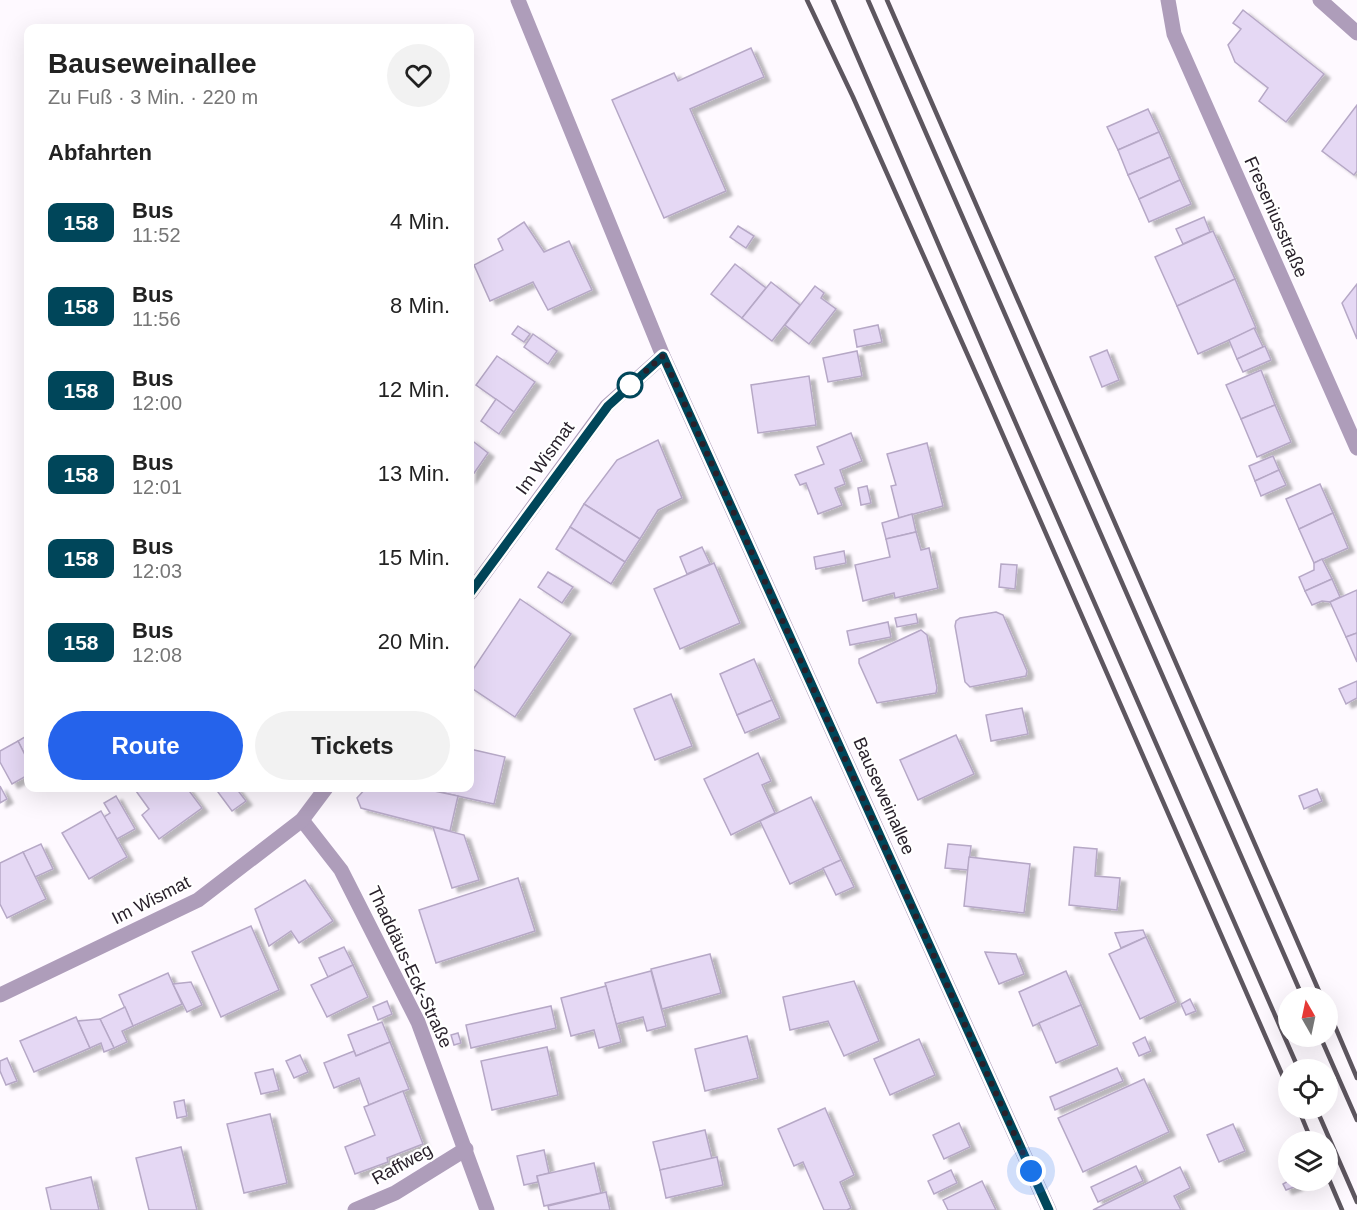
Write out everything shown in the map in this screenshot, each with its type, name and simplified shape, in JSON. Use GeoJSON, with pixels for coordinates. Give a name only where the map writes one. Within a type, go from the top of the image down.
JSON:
{"type":"FeatureCollection","features":[{"type":"Feature","properties":{"kind":"street","name":"Bauseweinallee"},"geometry":{"type":"LineString","coordinates":[[518,0],[663,356],[1049,1210]]}},
{"type":"Feature","properties":{"kind":"street","name":"Freseniusstraße"},"geometry":{"type":"LineString","coordinates":[[1168,0],[1174,34],[1357,448]]}},
{"type":"Feature","properties":{"kind":"street"},"geometry":{"type":"LineString","coordinates":[[1320,0],[1357,33]]}},
{"type":"Feature","properties":{"kind":"street","name":"Im Wismat"},"geometry":{"type":"LineString","coordinates":[[474,588],[608,406],[663,356]]}},
{"type":"Feature","properties":{"kind":"street","name":"Im Wismat"},"geometry":{"type":"LineString","coordinates":[[0,995],[198,900],[302,820],[323,792]]}},
{"type":"Feature","properties":{"kind":"street","name":"Thaddäus-Eck-Straße"},"geometry":{"type":"LineString","coordinates":[[302,820],[341,870],[418,1022],[487,1210]]}},
{"type":"Feature","properties":{"kind":"street","name":"Raffweg"},"geometry":{"type":"LineString","coordinates":[[355,1210],[395,1193],[466,1149]]}},
{"type":"Feature","properties":{"kind":"building"},"geometry":{"type":"Polygon","coordinates":[[[1243,10],[1324,74],[1286,122],[1259,101],[1268,88],[1235,62],[1228,45],[1241,29],[1233,23],[1243,10]]]}},
{"type":"Feature","properties":{"kind":"building"},"geometry":{"type":"Polygon","coordinates":[[[751,48],[764,77],[690,109],[726,191],[664,218],[612,100],[674,73],[678,81],[751,48]]]}},
{"type":"Feature","properties":{"kind":"building"},"geometry":{"type":"Polygon","coordinates":[[[1357,105],[1357,171],[1354,175],[1322,151],[1357,105]]]}},
{"type":"Feature","properties":{"kind":"building"},"geometry":{"type":"Polygon","coordinates":[[[1148,109],[1159,132],[1118,150],[1107,127],[1148,109]]]}},
{"type":"Feature","properties":{"kind":"building"},"geometry":{"type":"Polygon","coordinates":[[[1159,132],[1170,157],[1128,175],[1118,150],[1159,132]]]}},
{"type":"Feature","properties":{"kind":"building"},"geometry":{"type":"Polygon","coordinates":[[[1170,157],[1180,180],[1139,199],[1128,175],[1170,157]]]}},
{"type":"Feature","properties":{"kind":"building"},"geometry":{"type":"Polygon","coordinates":[[[1180,180],[1191,204],[1149,222],[1139,199],[1180,180]]]}},
{"type":"Feature","properties":{"kind":"building"},"geometry":{"type":"Polygon","coordinates":[[[1204,217],[1210,232],[1183,244],[1176,229],[1204,217]]]}},
{"type":"Feature","properties":{"kind":"building"},"geometry":{"type":"Polygon","coordinates":[[[524,222],[544,252],[569,241],[592,290],[548,310],[533,282],[490,301],[474,265],[503,250],[498,239],[524,222]]]}},
{"type":"Feature","properties":{"kind":"building"},"geometry":{"type":"Polygon","coordinates":[[[738,226],[754,236],[746,248],[730,237],[738,226]]]}},
{"type":"Feature","properties":{"kind":"building"},"geometry":{"type":"Polygon","coordinates":[[[1213,231],[1235,279],[1177,306],[1155,257],[1213,231]]]}},
{"type":"Feature","properties":{"kind":"building"},"geometry":{"type":"Polygon","coordinates":[[[735,264],[766,288],[742,318],[711,294],[735,264]]]}},
{"type":"Feature","properties":{"kind":"building"},"geometry":{"type":"Polygon","coordinates":[[[1235,279],[1256,328],[1198,354],[1177,306],[1235,279]]]}},
{"type":"Feature","properties":{"kind":"building"},"geometry":{"type":"Polygon","coordinates":[[[771,282],[800,305],[772,341],[742,318],[771,282]]]}},
{"type":"Feature","properties":{"kind":"building"},"geometry":{"type":"Polygon","coordinates":[[[1357,284],[1357,339],[1342,303],[1357,284]]]}},
{"type":"Feature","properties":{"kind":"building"},"geometry":{"type":"Polygon","coordinates":[[[815,286],[824,293],[821,298],[836,309],[809,344],[785,325],[815,286]]]}},
{"type":"Feature","properties":{"kind":"building"},"geometry":{"type":"Polygon","coordinates":[[[878,325],[882,342],[857,347],[854,330],[878,325]]]}},
{"type":"Feature","properties":{"kind":"building"},"geometry":{"type":"Polygon","coordinates":[[[518,326],[530,334],[524,342],[512,334],[518,326]]]}},
{"type":"Feature","properties":{"kind":"building"},"geometry":{"type":"Polygon","coordinates":[[[1254,328],[1263,347],[1237,359],[1229,340],[1254,328]]]}},
{"type":"Feature","properties":{"kind":"building"},"geometry":{"type":"Polygon","coordinates":[[[533,334],[557,351],[548,364],[524,347],[533,334]]]}},
{"type":"Feature","properties":{"kind":"building"},"geometry":{"type":"Polygon","coordinates":[[[1265,346],[1271,360],[1243,372],[1237,359],[1265,346]]]}},
{"type":"Feature","properties":{"kind":"building"},"geometry":{"type":"Polygon","coordinates":[[[1107,350],[1119,380],[1102,387],[1090,357],[1107,350]]]}},
{"type":"Feature","properties":{"kind":"building"},"geometry":{"type":"Polygon","coordinates":[[[857,351],[862,376],[828,382],[823,358],[857,351]]]}},
{"type":"Feature","properties":{"kind":"building"},"geometry":{"type":"Polygon","coordinates":[[[497,356],[535,382],[514,412],[476,385],[497,356]]]}},
{"type":"Feature","properties":{"kind":"building"},"geometry":{"type":"Polygon","coordinates":[[[1261,370],[1275,405],[1241,419],[1226,385],[1261,370]]]}},
{"type":"Feature","properties":{"kind":"building"},"geometry":{"type":"Polygon","coordinates":[[[809,376],[816,425],[758,433],[751,385],[809,376]]]}},
{"type":"Feature","properties":{"kind":"building"},"geometry":{"type":"Polygon","coordinates":[[[496,399],[514,412],[499,434],[481,421],[496,399]]]}},
{"type":"Feature","properties":{"kind":"building"},"geometry":{"type":"Polygon","coordinates":[[[1275,405],[1291,442],[1257,457],[1241,419],[1275,405]]]}},
{"type":"Feature","properties":{"kind":"building"},"geometry":{"type":"Polygon","coordinates":[[[851,433],[862,461],[840,470],[845,484],[835,488],[842,505],[818,514],[806,483],[800,485],[795,475],[824,464],[817,447],[851,433]]]}},
{"type":"Feature","properties":{"kind":"building"},"geometry":{"type":"Polygon","coordinates":[[[658,440],[682,498],[658,510],[640,539],[584,504],[617,460],[658,440]]]}},
{"type":"Feature","properties":{"kind":"building"},"geometry":{"type":"Polygon","coordinates":[[[474,442],[488,453],[474,473],[474,442]]]}},
{"type":"Feature","properties":{"kind":"building"},"geometry":{"type":"Polygon","coordinates":[[[927,443],[943,506],[899,518],[891,486],[896,485],[887,454],[927,443]]]}},
{"type":"Feature","properties":{"kind":"building"},"geometry":{"type":"Polygon","coordinates":[[[1273,456],[1279,470],[1255,481],[1249,466],[1273,456]]]}},
{"type":"Feature","properties":{"kind":"building"},"geometry":{"type":"Polygon","coordinates":[[[1279,470],[1286,485],[1261,496],[1255,481],[1279,470]]]}},
{"type":"Feature","properties":{"kind":"building"},"geometry":{"type":"Polygon","coordinates":[[[1320,484],[1333,513],[1299,529],[1286,499],[1320,484]]]}},
{"type":"Feature","properties":{"kind":"building"},"geometry":{"type":"Polygon","coordinates":[[[867,486],[871,503],[861,505],[858,488],[867,486]]]}},
{"type":"Feature","properties":{"kind":"building"},"geometry":{"type":"Polygon","coordinates":[[[584,504],[640,539],[625,562],[570,527],[584,504]]]}},
{"type":"Feature","properties":{"kind":"building"},"geometry":{"type":"Polygon","coordinates":[[[1333,513],[1348,548],[1314,563],[1299,529],[1333,513]]]}},
{"type":"Feature","properties":{"kind":"building"},"geometry":{"type":"Polygon","coordinates":[[[912,514],[916,532],[886,539],[882,523],[912,514]]]}},
{"type":"Feature","properties":{"kind":"building"},"geometry":{"type":"Polygon","coordinates":[[[570,527],[625,562],[611,584],[556,549],[570,527]]]}},
{"type":"Feature","properties":{"kind":"building"},"geometry":{"type":"Polygon","coordinates":[[[916,532],[921,550],[929,548],[938,588],[895,598],[894,593],[863,601],[855,565],[890,557],[886,539],[916,532]]]}},
{"type":"Feature","properties":{"kind":"building"},"geometry":{"type":"Polygon","coordinates":[[[702,547],[710,564],[687,574],[680,557],[702,547]]]}},
{"type":"Feature","properties":{"kind":"building"},"geometry":{"type":"Polygon","coordinates":[[[844,551],[846,563],[816,569],[814,557],[844,551]]]}},
{"type":"Feature","properties":{"kind":"building"},"geometry":{"type":"Polygon","coordinates":[[[1322,559],[1332,579],[1305,591],[1299,577],[1314,570],[1314,563],[1322,559]]]}},
{"type":"Feature","properties":{"kind":"building"},"geometry":{"type":"Polygon","coordinates":[[[714,563],[740,623],[680,649],[654,589],[714,563]]]}},
{"type":"Feature","properties":{"kind":"building"},"geometry":{"type":"Polygon","coordinates":[[[1001,564],[1017,565],[1015,589],[999,587],[1001,564]]]}},
{"type":"Feature","properties":{"kind":"building"},"geometry":{"type":"Polygon","coordinates":[[[548,572],[573,587],[562,603],[538,587],[548,572]]]}},
{"type":"Feature","properties":{"kind":"building"},"geometry":{"type":"Polygon","coordinates":[[[1332,579],[1340,597],[1330,602],[1322,601],[1312,605],[1305,591],[1332,579]]]}},
{"type":"Feature","properties":{"kind":"building"},"geometry":{"type":"Polygon","coordinates":[[[1357,590],[1357,633],[1346,637],[1330,602],[1357,590]]]}},
{"type":"Feature","properties":{"kind":"building"},"geometry":{"type":"Polygon","coordinates":[[[520,599],[571,634],[515,717],[474,690],[474,668],[520,599]]]}},
{"type":"Feature","properties":{"kind":"building"},"geometry":{"type":"Polygon","coordinates":[[[996,612],[1003,615],[1027,671],[1026,676],[970,687],[965,682],[956,621],[960,618],[996,612]]]}},
{"type":"Feature","properties":{"kind":"building"},"geometry":{"type":"Polygon","coordinates":[[[916,614],[918,623],[897,627],[895,618],[916,614]]]}},
{"type":"Feature","properties":{"kind":"building"},"geometry":{"type":"Polygon","coordinates":[[[888,622],[891,637],[850,645],[847,631],[888,622]]]}},
{"type":"Feature","properties":{"kind":"building"},"geometry":{"type":"Polygon","coordinates":[[[921,630],[927,635],[936,693],[877,703],[859,659],[921,630]]]}},
{"type":"Feature","properties":{"kind":"building"},"geometry":{"type":"Polygon","coordinates":[[[1357,633],[1357,662],[1346,637],[1357,633]]]}},
{"type":"Feature","properties":{"kind":"building"},"geometry":{"type":"Polygon","coordinates":[[[754,659],[772,700],[737,715],[720,674],[754,659]]]}},
{"type":"Feature","properties":{"kind":"building"},"geometry":{"type":"Polygon","coordinates":[[[1357,681],[1357,698],[1346,704],[1339,689],[1357,681]]]}},
{"type":"Feature","properties":{"kind":"building"},"geometry":{"type":"Polygon","coordinates":[[[671,694],[692,746],[655,760],[634,709],[671,694]]]}},
{"type":"Feature","properties":{"kind":"building"},"geometry":{"type":"Polygon","coordinates":[[[772,700],[780,718],[745,733],[737,715],[772,700]]]}},
{"type":"Feature","properties":{"kind":"building"},"geometry":{"type":"Polygon","coordinates":[[[1022,708],[1028,734],[991,741],[986,715],[1022,708]]]}},
{"type":"Feature","properties":{"kind":"building"},"geometry":{"type":"Polygon","coordinates":[[[956,735],[974,774],[918,800],[900,760],[956,735]]]}},
{"type":"Feature","properties":{"kind":"building"},"geometry":{"type":"Polygon","coordinates":[[[24,737],[24,753],[18,741],[24,737]]]}},
{"type":"Feature","properties":{"kind":"building"},"geometry":{"type":"Polygon","coordinates":[[[18,741],[24,753],[24,777],[12,784],[0,762],[0,751],[18,741]]]}},
{"type":"Feature","properties":{"kind":"building"},"geometry":{"type":"Polygon","coordinates":[[[474,750],[505,757],[494,804],[440,792],[474,792],[474,750]]]}},
{"type":"Feature","properties":{"kind":"building"},"geometry":{"type":"Polygon","coordinates":[[[758,753],[771,781],[762,785],[775,813],[731,835],[704,779],[758,753]]]}},
{"type":"Feature","properties":{"kind":"building"},"geometry":{"type":"Polygon","coordinates":[[[0,786],[7,799],[0,803],[0,786]]]}},
{"type":"Feature","properties":{"kind":"building"},"geometry":{"type":"Polygon","coordinates":[[[1317,789],[1322,801],[1304,809],[1299,796],[1317,789]]]}},
{"type":"Feature","properties":{"kind":"building"},"geometry":{"type":"Polygon","coordinates":[[[137,792],[190,792],[202,808],[159,839],[142,815],[149,809],[137,792]]]}},
{"type":"Feature","properties":{"kind":"building"},"geometry":{"type":"Polygon","coordinates":[[[218,792],[239,792],[246,801],[232,811],[218,792]]]}},
{"type":"Feature","properties":{"kind":"building"},"geometry":{"type":"Polygon","coordinates":[[[362,792],[439,792],[458,796],[450,831],[361,808],[357,798],[362,792]]]}},
{"type":"Feature","properties":{"kind":"building"},"geometry":{"type":"Polygon","coordinates":[[[116,796],[135,829],[117,839],[104,817],[110,813],[104,803],[116,796]]]}},
{"type":"Feature","properties":{"kind":"building"},"geometry":{"type":"Polygon","coordinates":[[[811,797],[841,860],[790,884],[760,821],[811,797]]]}},
{"type":"Feature","properties":{"kind":"building"},"geometry":{"type":"Polygon","coordinates":[[[101,811],[127,857],[89,879],[62,833],[101,811]]]}},
{"type":"Feature","properties":{"kind":"building"},"geometry":{"type":"Polygon","coordinates":[[[433,827],[464,835],[479,880],[452,888],[433,827]]]}},
{"type":"Feature","properties":{"kind":"building"},"geometry":{"type":"Polygon","coordinates":[[[41,844],[53,869],[35,877],[23,852],[41,844]]]}},
{"type":"Feature","properties":{"kind":"building"},"geometry":{"type":"Polygon","coordinates":[[[948,844],[971,846],[968,870],[945,868],[948,844]]]}},
{"type":"Feature","properties":{"kind":"building"},"geometry":{"type":"Polygon","coordinates":[[[1074,847],[1097,849],[1095,876],[1120,878],[1117,910],[1069,905],[1074,847]]]}},
{"type":"Feature","properties":{"kind":"building"},"geometry":{"type":"Polygon","coordinates":[[[23,852],[46,899],[7,918],[0,904],[0,863],[23,852]]]}},
{"type":"Feature","properties":{"kind":"building"},"geometry":{"type":"Polygon","coordinates":[[[969,857],[1030,864],[1024,913],[964,906],[969,857]]]}},
{"type":"Feature","properties":{"kind":"building"},"geometry":{"type":"Polygon","coordinates":[[[841,860],[854,887],[836,895],[823,868],[841,860]]]}},
{"type":"Feature","properties":{"kind":"building"},"geometry":{"type":"Polygon","coordinates":[[[518,878],[535,931],[436,963],[419,910],[518,878]]]}},
{"type":"Feature","properties":{"kind":"building"},"geometry":{"type":"Polygon","coordinates":[[[305,880],[333,921],[299,943],[291,931],[269,946],[255,909],[305,880]]]}},
{"type":"Feature","properties":{"kind":"building"},"geometry":{"type":"Polygon","coordinates":[[[251,926],[279,990],[221,1017],[192,952],[251,926]]]}},
{"type":"Feature","properties":{"kind":"building"},"geometry":{"type":"Polygon","coordinates":[[[1143,930],[1146,937],[1121,948],[1115,933],[1143,930]]]}},
{"type":"Feature","properties":{"kind":"building"},"geometry":{"type":"Polygon","coordinates":[[[1146,937],[1176,1002],[1140,1019],[1109,954],[1146,937]]]}},
{"type":"Feature","properties":{"kind":"building"},"geometry":{"type":"Polygon","coordinates":[[[344,947],[353,965],[328,977],[319,958],[344,947]]]}},
{"type":"Feature","properties":{"kind":"building"},"geometry":{"type":"Polygon","coordinates":[[[985,952],[1016,954],[1024,974],[999,984],[985,952]]]}},
{"type":"Feature","properties":{"kind":"building"},"geometry":{"type":"Polygon","coordinates":[[[710,954],[721,993],[662,1009],[651,969],[710,954]]]}},
{"type":"Feature","properties":{"kind":"building"},"geometry":{"type":"Polygon","coordinates":[[[353,965],[368,997],[327,1017],[311,985],[353,965]]]}},
{"type":"Feature","properties":{"kind":"building"},"geometry":{"type":"Polygon","coordinates":[[[651,971],[666,1026],[647,1031],[643,1017],[616,1024],[605,983],[651,971]]]}},
{"type":"Feature","properties":{"kind":"building"},"geometry":{"type":"Polygon","coordinates":[[[1066,971],[1081,1005],[1033,1026],[1019,992],[1066,971]]]}},
{"type":"Feature","properties":{"kind":"building"},"geometry":{"type":"Polygon","coordinates":[[[168,973],[182,1004],[133,1026],[119,995],[168,973]]]}},
{"type":"Feature","properties":{"kind":"building"},"geometry":{"type":"Polygon","coordinates":[[[854,981],[879,1041],[844,1056],[828,1021],[790,1030],[783,997],[854,981]]]}},
{"type":"Feature","properties":{"kind":"building"},"geometry":{"type":"Polygon","coordinates":[[[191,982],[202,1005],[187,1012],[173,984],[191,982]]]}},
{"type":"Feature","properties":{"kind":"building"},"geometry":{"type":"Polygon","coordinates":[[[606,986],[621,1042],[599,1048],[594,1030],[571,1036],[561,998],[606,986]]]}},
{"type":"Feature","properties":{"kind":"building"},"geometry":{"type":"Polygon","coordinates":[[[1190,999],[1196,1011],[1186,1015],[1181,1004],[1190,999]]]}},
{"type":"Feature","properties":{"kind":"building"},"geometry":{"type":"Polygon","coordinates":[[[387,1001],[392,1014],[378,1020],[373,1007],[387,1001]]]}},
{"type":"Feature","properties":{"kind":"building"},"geometry":{"type":"Polygon","coordinates":[[[1081,1005],[1098,1045],[1056,1063],[1039,1023],[1081,1005]]]}},
{"type":"Feature","properties":{"kind":"building"},"geometry":{"type":"Polygon","coordinates":[[[551,1006],[556,1028],[471,1048],[466,1025],[551,1006]]]}},
{"type":"Feature","properties":{"kind":"building"},"geometry":{"type":"Polygon","coordinates":[[[125,1007],[133,1026],[122,1031],[127,1042],[114,1048],[100,1019],[125,1007]]]}},
{"type":"Feature","properties":{"kind":"building"},"geometry":{"type":"Polygon","coordinates":[[[76,1017],[90,1048],[34,1072],[20,1041],[76,1017]]]}},
{"type":"Feature","properties":{"kind":"building"},"geometry":{"type":"Polygon","coordinates":[[[100,1019],[114,1048],[104,1052],[101,1043],[90,1048],[78,1021],[100,1019]]]}},
{"type":"Feature","properties":{"kind":"building"},"geometry":{"type":"Polygon","coordinates":[[[382,1022],[390,1042],[356,1056],[348,1035],[382,1022]]]}},
{"type":"Feature","properties":{"kind":"building"},"geometry":{"type":"Polygon","coordinates":[[[458,1033],[461,1043],[454,1045],[451,1035],[458,1033]]]}},
{"type":"Feature","properties":{"kind":"building"},"geometry":{"type":"Polygon","coordinates":[[[747,1036],[758,1078],[705,1091],[695,1049],[747,1036]]]}},
{"type":"Feature","properties":{"kind":"building"},"geometry":{"type":"Polygon","coordinates":[[[1145,1037],[1151,1051],[1139,1056],[1133,1043],[1145,1037]]]}},
{"type":"Feature","properties":{"kind":"building"},"geometry":{"type":"Polygon","coordinates":[[[919,1039],[935,1075],[890,1095],[874,1059],[919,1039]]]}},
{"type":"Feature","properties":{"kind":"building"},"geometry":{"type":"Polygon","coordinates":[[[390,1042],[409,1089],[369,1105],[359,1078],[334,1088],[324,1063],[354,1051],[356,1056],[390,1042]]]}},
{"type":"Feature","properties":{"kind":"building"},"geometry":{"type":"Polygon","coordinates":[[[547,1047],[558,1095],[492,1110],[481,1061],[547,1047]]]}},
{"type":"Feature","properties":{"kind":"building"},"geometry":{"type":"Polygon","coordinates":[[[300,1055],[308,1072],[294,1078],[286,1061],[300,1055]]]}},
{"type":"Feature","properties":{"kind":"building"},"geometry":{"type":"Polygon","coordinates":[[[7,1058],[17,1081],[6,1085],[0,1071],[0,1061],[7,1058]]]}},
{"type":"Feature","properties":{"kind":"building"},"geometry":{"type":"Polygon","coordinates":[[[1117,1068],[1123,1081],[1055,1110],[1050,1097],[1117,1068]]]}},
{"type":"Feature","properties":{"kind":"building"},"geometry":{"type":"Polygon","coordinates":[[[273,1069],[279,1090],[261,1094],[255,1073],[273,1069]]]}},
{"type":"Feature","properties":{"kind":"building"},"geometry":{"type":"Polygon","coordinates":[[[1144,1079],[1169,1132],[1083,1172],[1058,1118],[1144,1079]]]}},
{"type":"Feature","properties":{"kind":"building"},"geometry":{"type":"Polygon","coordinates":[[[403,1091],[423,1144],[387,1158],[388,1162],[355,1174],[345,1147],[375,1135],[364,1107],[403,1091]]]}},
{"type":"Feature","properties":{"kind":"building"},"geometry":{"type":"Polygon","coordinates":[[[184,1100],[187,1116],[177,1118],[174,1102],[184,1100]]]}},
{"type":"Feature","properties":{"kind":"building"},"geometry":{"type":"Polygon","coordinates":[[[825,1108],[854,1175],[840,1182],[851,1208],[847,1210],[824,1210],[803,1162],[794,1166],[778,1129],[825,1108]]]}},
{"type":"Feature","properties":{"kind":"building"},"geometry":{"type":"Polygon","coordinates":[[[270,1114],[287,1183],[244,1193],[227,1124],[270,1114]]]}},
{"type":"Feature","properties":{"kind":"building"},"geometry":{"type":"Polygon","coordinates":[[[959,1123],[970,1147],[944,1159],[933,1135],[959,1123]]]}},
{"type":"Feature","properties":{"kind":"building"},"geometry":{"type":"Polygon","coordinates":[[[1233,1124],[1245,1151],[1219,1162],[1207,1135],[1233,1124]]]}},
{"type":"Feature","properties":{"kind":"building"},"geometry":{"type":"Polygon","coordinates":[[[705,1130],[712,1159],[660,1170],[653,1142],[705,1130]]]}},
{"type":"Feature","properties":{"kind":"building"},"geometry":{"type":"Polygon","coordinates":[[[181,1147],[197,1210],[149,1210],[136,1158],[181,1147]]]}},
{"type":"Feature","properties":{"kind":"building"},"geometry":{"type":"Polygon","coordinates":[[[544,1150],[549,1173],[537,1176],[538,1182],[524,1185],[517,1156],[544,1150]]]}},
{"type":"Feature","properties":{"kind":"building"},"geometry":{"type":"Polygon","coordinates":[[[717,1157],[723,1185],[666,1198],[660,1170],[717,1157]]]}},
{"type":"Feature","properties":{"kind":"building"},"geometry":{"type":"Polygon","coordinates":[[[594,1163],[601,1193],[544,1206],[537,1176],[594,1163]]]}},
{"type":"Feature","properties":{"kind":"building"},"geometry":{"type":"Polygon","coordinates":[[[1136,1166],[1143,1181],[1098,1202],[1091,1187],[1136,1166]]]}},
{"type":"Feature","properties":{"kind":"building"},"geometry":{"type":"Polygon","coordinates":[[[1180,1167],[1190,1188],[1174,1196],[1181,1210],[1093,1210],[1180,1167]]]}},
{"type":"Feature","properties":{"kind":"building"},"geometry":{"type":"Polygon","coordinates":[[[951,1170],[957,1183],[934,1194],[928,1181],[951,1170]]]}},
{"type":"Feature","properties":{"kind":"building"},"geometry":{"type":"Polygon","coordinates":[[[91,1177],[99,1210],[51,1210],[46,1188],[91,1177]]]}},
{"type":"Feature","properties":{"kind":"building"},"geometry":{"type":"Polygon","coordinates":[[[982,1181],[996,1210],[948,1210],[943,1200],[982,1181]]]}},
{"type":"Feature","properties":{"kind":"building"},"geometry":{"type":"Polygon","coordinates":[[[606,1192],[610,1210],[549,1210],[548,1206],[606,1192]]]}},
{"type":"Feature","properties":{"kind":"railway"},"geometry":{"type":"LineString","coordinates":[[807,0],[853,97],[985,394],[1278,1065]]}},
{"type":"Feature","properties":{"kind":"railway"},"geometry":{"type":"LineString","coordinates":[[833,0],[1294,1059]]}},
{"type":"Feature","properties":{"kind":"railway"},"geometry":{"type":"LineString","coordinates":[[868,0],[1298,987]]}},
{"type":"Feature","properties":{"kind":"railway"},"geometry":{"type":"LineString","coordinates":[[887,0],[1317,987]]}},
{"type":"Feature","properties":{"kind":"railway"},"geometry":{"type":"LineString","coordinates":[[1338,1033],[1357,1078]]}},
{"type":"Feature","properties":{"kind":"railway"},"geometry":{"type":"LineString","coordinates":[[1325,1047],[1357,1120]]}},
{"type":"Feature","properties":{"kind":"railway"},"geometry":{"type":"LineString","coordinates":[[1303,1119],[1307,1131]]}},
{"type":"Feature","properties":{"kind":"railway"},"geometry":{"type":"LineString","coordinates":[[1321,1119],[1357,1202]]}},
{"type":"Feature","properties":{"kind":"railway"},"geometry":{"type":"LineString","coordinates":[[1334,1191],[1342,1210]]}},
{"type":"Feature","properties":{"kind":"bus line","name":"158"},"geometry":{"type":"LineString","coordinates":[[474,588],[608,406],[663,356],[1049,1210]]}},
{"type":"Feature","properties":{"kind":"route"},"geometry":{"type":"LineString","coordinates":[[630,385],[663,356],[1031,1171]]}}]}
